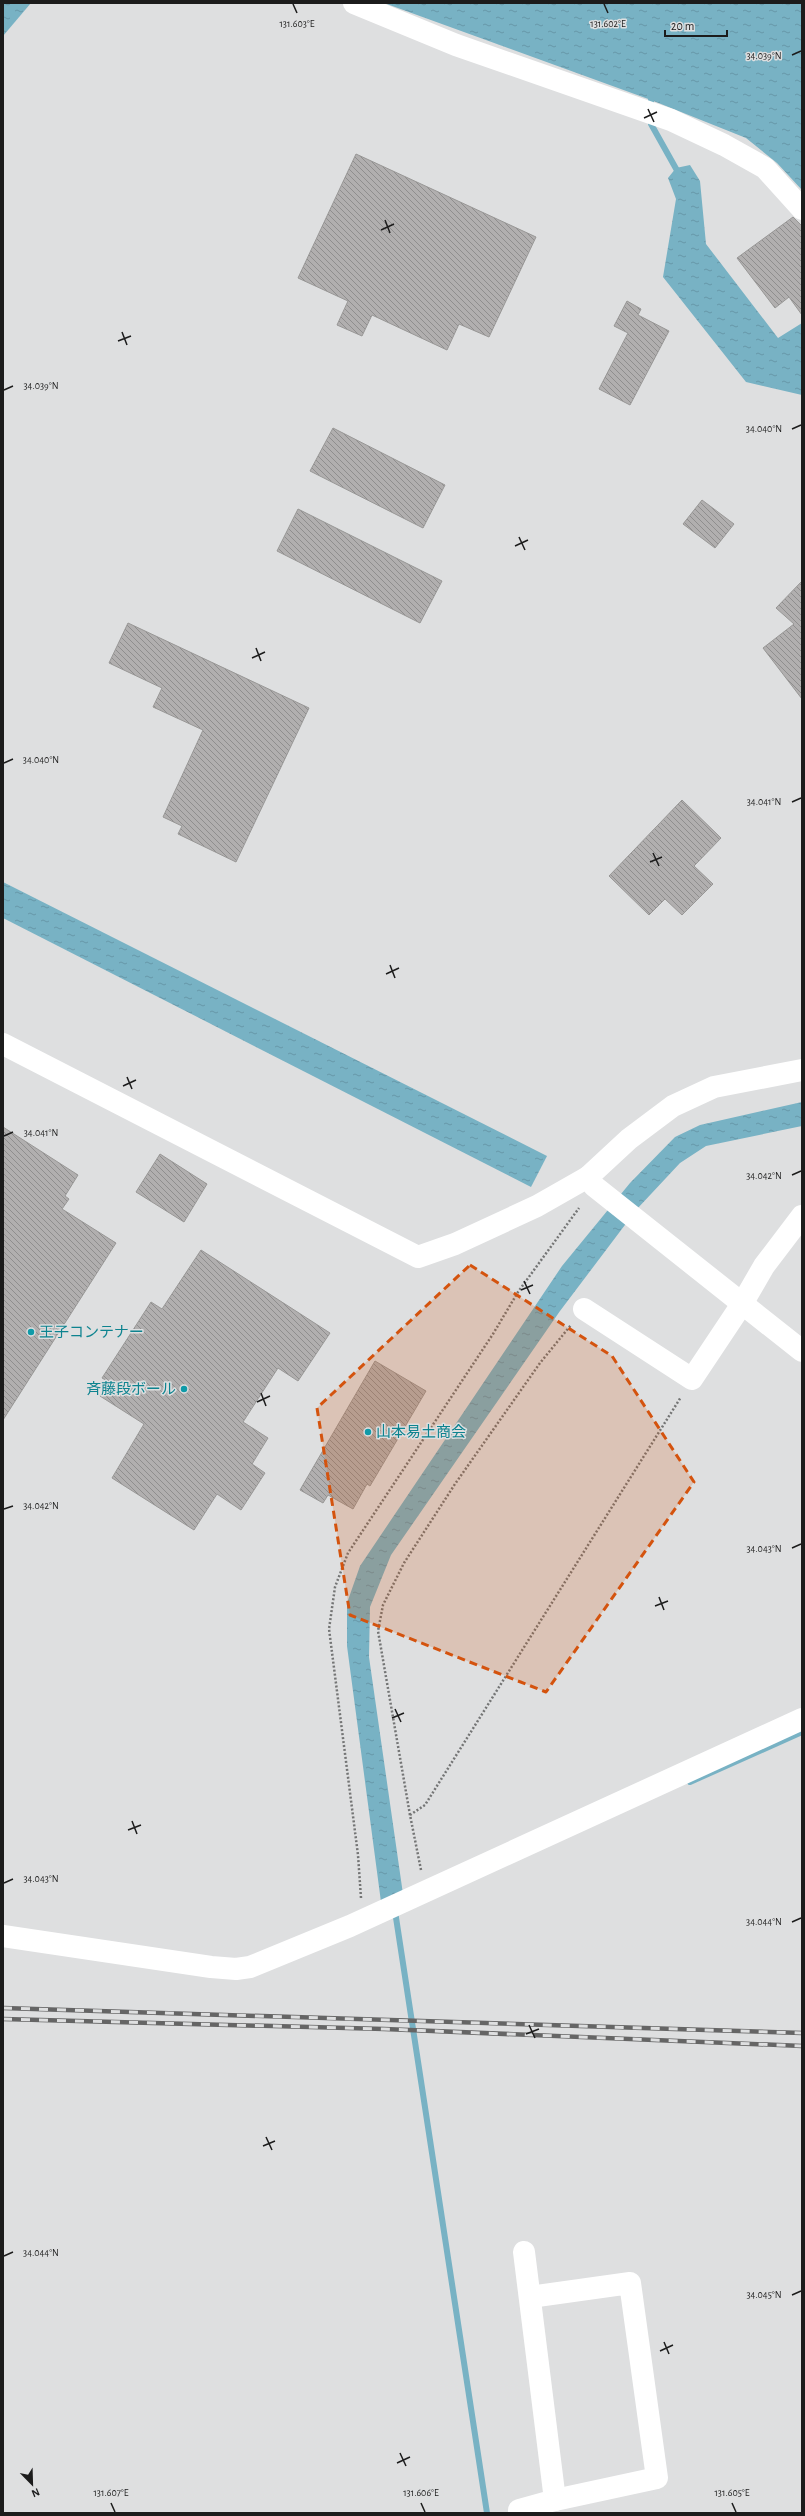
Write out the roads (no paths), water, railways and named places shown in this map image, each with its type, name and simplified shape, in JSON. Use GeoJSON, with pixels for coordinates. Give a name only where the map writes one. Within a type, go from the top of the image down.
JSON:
{"type":"FeatureCollection","features":[{"type":"Feature","properties":{"kind":"street"},"geometry":{"type":"LineString","coordinates":[[354,3],[456,45],[671,120],[724,145],[765,168],[802,209]]}},
{"type":"Feature","properties":{"kind":"street"},"geometry":{"type":"LineString","coordinates":[[3,1044],[418,1257],[455,1244],[537,1206],[597,1187],[629,1138],[673,1106],[714,1087],[802,1070]]}},
{"type":"Feature","properties":{"kind":"street"},"geometry":{"type":"LineString","coordinates":[[597,1187],[802,1351]]}},
{"type":"Feature","properties":{"kind":"street"},"geometry":{"type":"LineString","coordinates":[[584,1309],[692,1379],[742,1304],[764,1266],[802,1216]]}},
{"type":"Feature","properties":{"kind":"street"},"geometry":{"type":"LineString","coordinates":[[3,1936],[83,1949],[236,1969],[250,1967],[368,1917],[802,1719]]}},
{"type":"Feature","properties":{"kind":"street"},"geometry":{"type":"LineString","coordinates":[[524,2252],[555,2500]]}},
{"type":"Feature","properties":{"kind":"street"},"geometry":{"type":"LineString","coordinates":[[519,2513],[519,2510],[555,2500],[657,2478],[630,2283],[530,2297]]}},
{"type":"Feature","properties":{"kind":"water"},"geometry":{"type":"Polygon","coordinates":[[[3,3],[31,3],[3,36],[3,3]]]}},
{"type":"Feature","properties":{"kind":"water"},"geometry":{"type":"Polygon","coordinates":[[[384,3],[802,3],[802,190],[777,163],[746,138],[651,100],[384,3]]]}},
{"type":"Feature","properties":{"kind":"water"},"geometry":{"type":"Polygon","coordinates":[[[690,165],[700,181],[706,244],[778,338],[802,323],[802,395],[746,382],[663,277],[676,199],[668,178],[676,168],[690,165]]]}},
{"type":"Feature","properties":{"kind":"water"},"geometry":{"type":"Polygon","coordinates":[[[3,882],[547,1156],[531,1187],[3,918],[3,882]]]}},
{"type":"Feature","properties":{"kind":"water"},"geometry":{"type":"Polygon","coordinates":[[[802,1102],[802,1126],[706,1146],[680,1163],[637,1209],[560,1311],[391,1555],[370,1607],[369,1657],[403,1894],[381,1902],[347,1646],[347,1603],[360,1566],[562,1266],[630,1183],[675,1137],[700,1125],[802,1102]]]}},
{"type":"Feature","properties":{"kind":"waterway"},"geometry":{"type":"LineString","coordinates":[[651,100],[651,124],[679,174]]}},
{"type":"Feature","properties":{"kind":"waterway"},"geometry":{"type":"LineString","coordinates":[[690,1782],[802,1732]]}},
{"type":"Feature","properties":{"kind":"waterway"},"geometry":{"type":"LineString","coordinates":[[395,1911],[487,2513]]}},
{"type":"Feature","properties":{"kind":"railway"},"geometry":{"type":"LineString","coordinates":[[3,2008],[802,2033]]}},
{"type":"Feature","properties":{"kind":"railway"},"geometry":{"type":"LineString","coordinates":[[3,2019],[384,2029],[802,2046]]}},
{"type":"Feature","properties":{"kind":"place","name":"王子コンテナー"},"geometry":{"type":"Point","coordinates":[31,1332]}},
{"type":"Feature","properties":{"kind":"place","name":"斉藤段ボール"},"geometry":{"type":"Point","coordinates":[184,1389]}},
{"type":"Feature","properties":{"kind":"place","name":"山本易土商会"},"geometry":{"type":"Point","coordinates":[368,1432]}}]}
